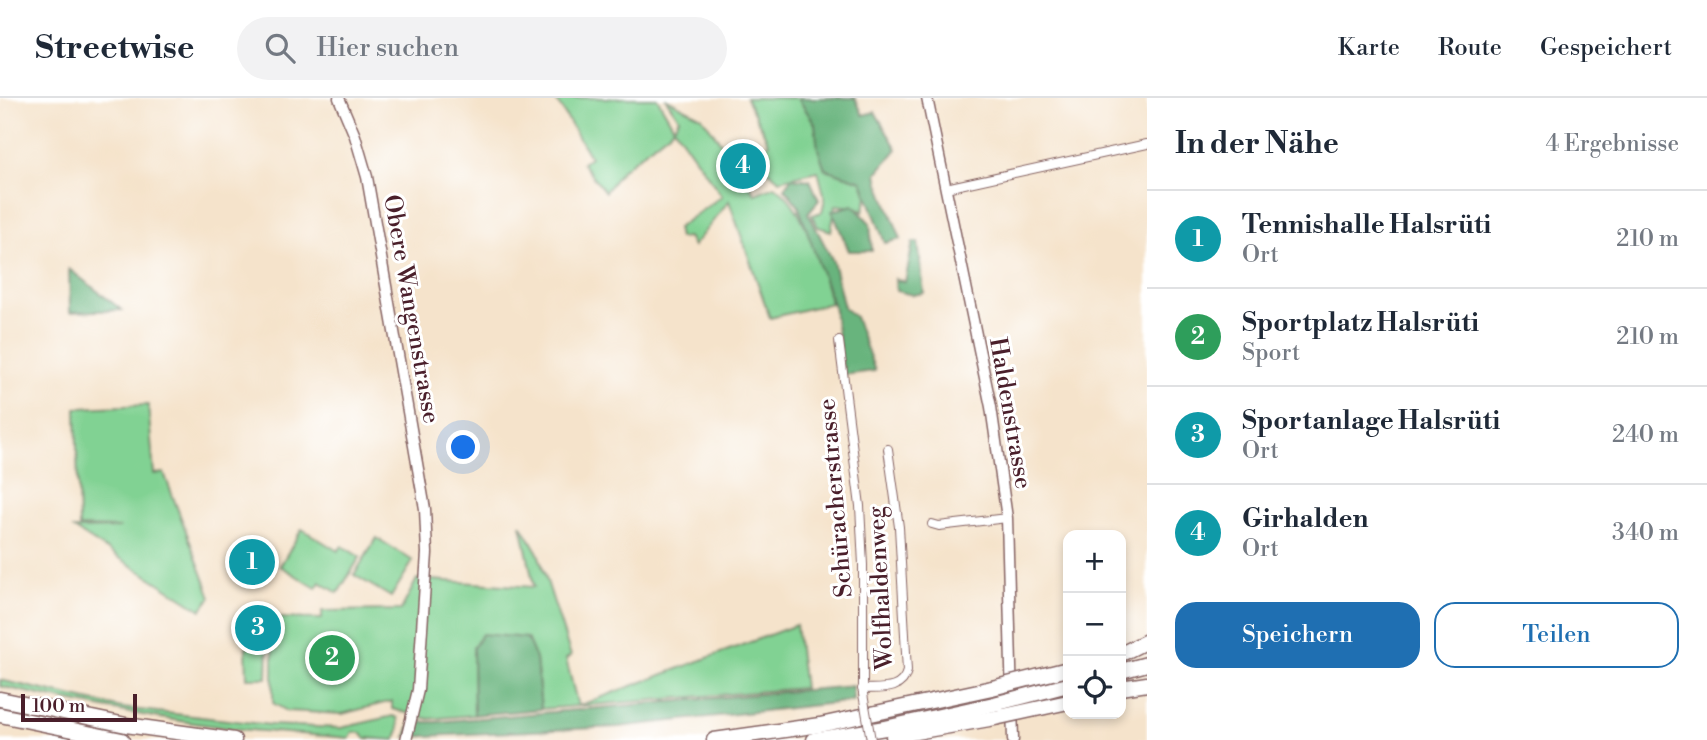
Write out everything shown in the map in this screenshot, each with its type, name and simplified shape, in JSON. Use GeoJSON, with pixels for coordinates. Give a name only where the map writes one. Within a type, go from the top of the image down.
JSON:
{"type":"FeatureCollection","features":[{"type":"Feature","properties":{"kind":"highway"},"geometry":{"type":"LineString","coordinates":[[1126,652],[1147,642]]}},
{"type":"Feature","properties":{"kind":"highway"},"geometry":{"type":"LineString","coordinates":[[1126,653],[1147,647]]}},
{"type":"Feature","properties":{"kind":"highway"},"geometry":{"type":"LineString","coordinates":[[1126,670],[1147,664]]}},
{"type":"Feature","properties":{"kind":"highway"},"geometry":{"type":"LineString","coordinates":[[714,740],[820,725],[1063,670]]}},
{"type":"Feature","properties":{"kind":"highway"},"geometry":{"type":"LineString","coordinates":[[1126,686],[1147,678]]}},
{"type":"Feature","properties":{"kind":"highway"},"geometry":{"type":"LineString","coordinates":[[1126,687],[1147,684]]}},
{"type":"Feature","properties":{"kind":"highway"},"geometry":{"type":"LineString","coordinates":[[864,740],[994,711],[1063,687]]}},
{"type":"Feature","properties":{"kind":"highway"},"geometry":{"type":"LineString","coordinates":[[0,699],[126,725],[234,740]]}},
{"type":"Feature","properties":{"kind":"highway"},"geometry":{"type":"LineString","coordinates":[[814,740],[1063,703]]}},
{"type":"Feature","properties":{"kind":"highway"},"geometry":{"type":"LineString","coordinates":[[0,715],[122,740]]}},
{"type":"Feature","properties":{"kind":"street","name":"Obere Wangenstrasse"},"geometry":{"type":"LineString","coordinates":[[340,98],[367,177],[425,509],[427,553],[420,670],[406,738]]}},
{"type":"Feature","properties":{"kind":"street","name":"Haldenstrasse"},"geometry":{"type":"LineString","coordinates":[[927,98],[988,394],[1007,519],[1013,740]]}},
{"type":"Feature","properties":{"kind":"street"},"geometry":{"type":"LineString","coordinates":[[946,188],[1147,144]]}},
{"type":"Feature","properties":{"kind":"street","name":"Schüracherstrasse"},"geometry":{"type":"LineString","coordinates":[[839,341],[860,506],[863,565],[862,692],[872,740]]}},
{"type":"Feature","properties":{"kind":"street","name":"Wolfhaldenweg"},"geometry":{"type":"LineString","coordinates":[[862,692],[896,687],[905,679],[907,671],[899,527],[888,449]]}},
{"type":"Feature","properties":{"kind":"street"},"geometry":{"type":"LineString","coordinates":[[932,524],[939,526],[1007,519]]}},
{"type":"Feature","properties":{"kind":"green space"},"geometry":{"type":"Polygon","coordinates":[[[555,98],[657,98],[674,127],[679,118],[665,98],[702,117],[727,151],[720,156],[727,171],[744,179],[755,194],[774,186],[795,207],[817,256],[831,303],[770,318],[729,201],[693,246],[688,237],[679,238],[677,228],[722,196],[674,128],[623,169],[605,192],[582,163],[590,157],[555,98]]]}},
{"type":"Feature","properties":{"kind":"green space"},"geometry":{"type":"Polygon","coordinates":[[[746,98],[798,98],[815,124],[825,169],[862,181],[867,197],[863,212],[857,207],[836,205],[831,231],[818,227],[812,215],[822,212],[825,198],[818,171],[780,180],[755,162],[744,161],[769,143],[746,98]]]}},
{"type":"Feature","properties":{"kind":"green space"},"geometry":{"type":"Polygon","coordinates":[[[798,98],[855,98],[863,115],[875,112],[897,149],[877,173],[901,239],[885,243],[862,181],[825,169],[818,149],[815,124],[798,98]]]}},
{"type":"Feature","properties":{"kind":"green space"},"geometry":{"type":"Polygon","coordinates":[[[791,178],[810,180],[819,200],[808,213],[833,261],[844,308],[855,317],[875,371],[844,375],[833,305],[798,205],[785,189],[791,178]]]}},
{"type":"Feature","properties":{"kind":"green space"},"geometry":{"type":"Polygon","coordinates":[[[853,205],[870,223],[872,251],[849,251],[832,211],[853,205]]]}},
{"type":"Feature","properties":{"kind":"green space"},"geometry":{"type":"Polygon","coordinates":[[[913,242],[918,242],[924,293],[913,295],[896,291],[895,279],[905,282],[913,242]]]}},
{"type":"Feature","properties":{"kind":"green space"},"geometry":{"type":"Polygon","coordinates":[[[69,269],[122,310],[70,312],[69,269]]]}},
{"type":"Feature","properties":{"kind":"green space"},"geometry":{"type":"Polygon","coordinates":[[[148,405],[154,474],[164,473],[211,597],[201,610],[74,529],[120,528],[79,527],[76,408],[148,405]]]}},
{"type":"Feature","properties":{"kind":"green space"},"geometry":{"type":"Polygon","coordinates":[[[521,524],[538,553],[571,656],[566,659],[578,706],[796,625],[804,688],[541,709],[536,659],[473,648],[474,715],[429,719],[392,709],[392,701],[342,714],[287,711],[273,703],[273,618],[322,619],[322,611],[401,610],[417,579],[534,587],[521,524]]]}},
{"type":"Feature","properties":{"kind":"green space"},"geometry":{"type":"Polygon","coordinates":[[[302,529],[338,551],[342,546],[360,557],[338,593],[320,582],[316,588],[280,566],[302,529]]]}},
{"type":"Feature","properties":{"kind":"green space"},"geometry":{"type":"Polygon","coordinates":[[[377,538],[413,561],[391,597],[354,575],[377,538]]]}},
{"type":"Feature","properties":{"kind":"green space"},"geometry":{"type":"Polygon","coordinates":[[[482,634],[527,638],[536,659],[541,709],[474,715],[473,648],[482,634]]]}},
{"type":"Feature","properties":{"kind":"green space"},"geometry":{"type":"Polygon","coordinates":[[[246,647],[268,647],[267,678],[247,678],[246,647]]]}},
{"type":"Feature","properties":{"kind":"green space"},"geometry":{"type":"Polygon","coordinates":[[[0,680],[122,708],[271,725],[341,728],[393,716],[398,718],[399,730],[395,740],[365,738],[361,733],[353,732],[350,738],[222,727],[55,698],[0,686],[0,680]]]}},
{"type":"Feature","properties":{"kind":"green space"},"geometry":{"type":"Polygon","coordinates":[[[852,686],[853,701],[618,727],[406,737],[412,718],[436,722],[852,686]]]}},
{"type":"Feature","properties":{"kind":"place","name":"Girhalden"},"geometry":{"type":"Point","coordinates":[743,166]}},
{"type":"Feature","properties":{"kind":"place","name":"Tennishalle Halsrüti"},"geometry":{"type":"Point","coordinates":[252,562]}},
{"type":"Feature","properties":{"kind":"place","name":"Sportanlage Halsrüti"},"geometry":{"type":"Point","coordinates":[258,628]}},
{"type":"Feature","properties":{"kind":"place","name":"Sportplatz Halsrüti"},"geometry":{"type":"Point","coordinates":[332,658]}}]}
